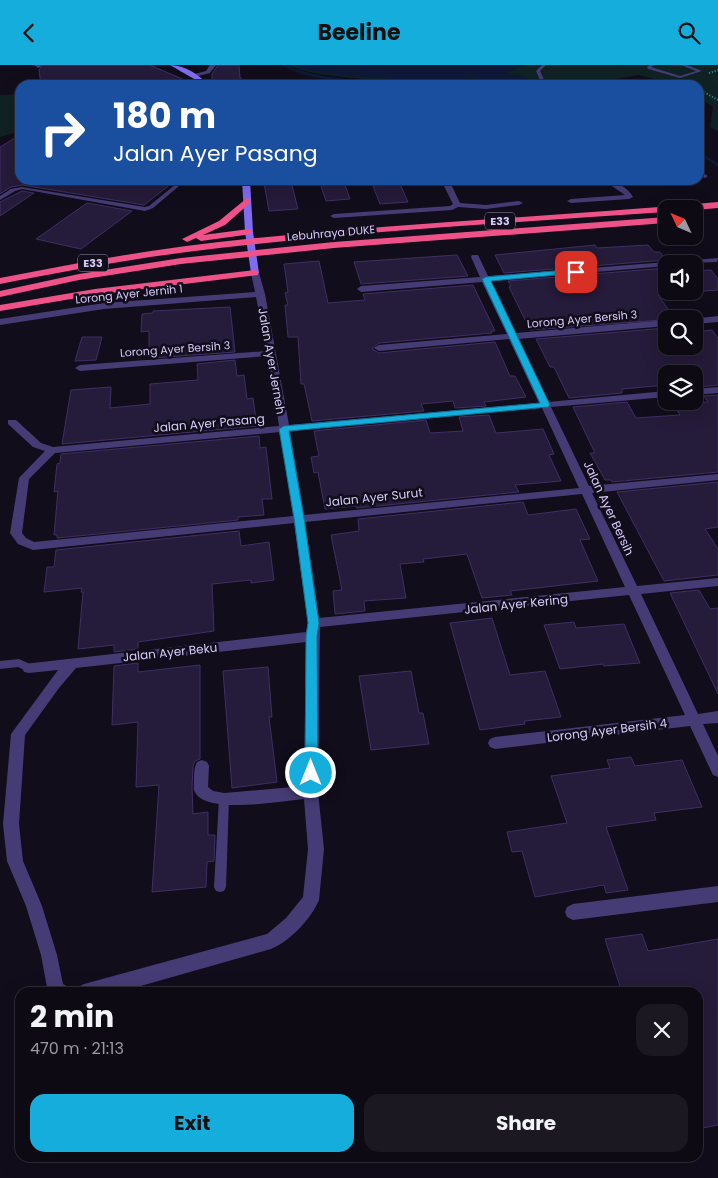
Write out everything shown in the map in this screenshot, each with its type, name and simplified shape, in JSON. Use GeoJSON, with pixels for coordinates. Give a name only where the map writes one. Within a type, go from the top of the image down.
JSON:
{"type":"FeatureCollection","features":[{"type":"Feature","properties":{"kind":"highway"},"geometry":{"type":"LineString","coordinates":[[186,244],[222,223],[247,201]]}},
{"type":"Feature","properties":{"kind":"highway"},"geometry":{"type":"LineString","coordinates":[[703,206],[718,205]]}},
{"type":"Feature","properties":{"kind":"highway","name":"Lebuhraya DUKE"},"geometry":{"type":"LineString","coordinates":[[0,281],[186,244],[658,210]]}},
{"type":"Feature","properties":{"kind":"highway","name":"Lebuhraya DUKE"},"geometry":{"type":"LineString","coordinates":[[0,295],[79,277],[181,261],[334,245],[658,221]]}},
{"type":"Feature","properties":{"kind":"highway"},"geometry":{"type":"LineString","coordinates":[[0,273],[186,244],[249,231]]}},
{"type":"Feature","properties":{"kind":"highway"},"geometry":{"type":"LineString","coordinates":[[0,308],[58,297],[255,273]]}},
{"type":"Feature","properties":{"kind":"main road"},"geometry":{"type":"LineString","coordinates":[[173,65],[200,80]]}},
{"type":"Feature","properties":{"kind":"main road","name":"Jalan Ayer Jerneh"},"geometry":{"type":"LineString","coordinates":[[246,185],[249,231],[255,273]]}},
{"type":"Feature","properties":{"kind":"street"},"geometry":{"type":"LineString","coordinates":[[194,75],[208,72],[213,65]]}},
{"type":"Feature","properties":{"kind":"street"},"geometry":{"type":"LineString","coordinates":[[447,185],[457,205]]}},
{"type":"Feature","properties":{"kind":"street"},"geometry":{"type":"LineString","coordinates":[[571,201],[630,197],[614,185]]}},
{"type":"Feature","properties":{"kind":"street"},"geometry":{"type":"LineString","coordinates":[[334,216],[452,208],[457,205],[486,207],[519,203]]}},
{"type":"Feature","properties":{"kind":"street","name":"Jalan Ayer Bersih"},"geometry":{"type":"LineString","coordinates":[[475,257],[718,771]]}},
{"type":"Feature","properties":{"kind":"street"},"geometry":{"type":"LineString","coordinates":[[703,261],[717,260]]}},
{"type":"Feature","properties":{"kind":"street"},"geometry":{"type":"LineString","coordinates":[[361,289],[658,265]]}},
{"type":"Feature","properties":{"kind":"street","name":"Jalan Ayer Jerneh"},"geometry":{"type":"LineString","coordinates":[[106,987],[271,941],[292,924],[312,900],[316,849],[311,792],[313,630],[299,518],[272,353],[261,294],[255,273]]}},
{"type":"Feature","properties":{"kind":"street","name":"Lorong Ayer Jernih 1"},"geometry":{"type":"LineString","coordinates":[[0,322],[104,306],[261,294]]}},
{"type":"Feature","properties":{"kind":"street"},"geometry":{"type":"LineString","coordinates":[[703,320],[718,319]]}},
{"type":"Feature","properties":{"kind":"street","name":"Lorong Ayer Bersih 3"},"geometry":{"type":"LineString","coordinates":[[380,348],[658,324]]}},
{"type":"Feature","properties":{"kind":"street","name":"Lorong Ayer Bersih 3"},"geometry":{"type":"LineString","coordinates":[[80,368],[272,353]]}},
{"type":"Feature","properties":{"kind":"street"},"geometry":{"type":"LineString","coordinates":[[703,391],[718,390]]}},
{"type":"Feature","properties":{"kind":"street","name":"Jalan Ayer Pasang"},"geometry":{"type":"LineString","coordinates":[[52,450],[658,395]]}},
{"type":"Feature","properties":{"kind":"street"},"geometry":{"type":"LineString","coordinates":[[12,423],[37,445],[52,450]]}},
{"type":"Feature","properties":{"kind":"street","name":"Jalan Ayer Surut"},"geometry":{"type":"LineString","coordinates":[[52,450],[24,478],[16,533],[22,541],[33,546],[718,477]]}},
{"type":"Feature","properties":{"kind":"street","name":"Jalan Ayer Kering"},"geometry":{"type":"LineString","coordinates":[[313,630],[718,582]]}},
{"type":"Feature","properties":{"kind":"street","name":"Jalan Ayer Beku"},"geometry":{"type":"LineString","coordinates":[[29,667],[72,663],[313,630]]}},
{"type":"Feature","properties":{"kind":"street"},"geometry":{"type":"LineString","coordinates":[[56,987],[49,955],[34,906],[15,861],[11,824],[18,734],[54,684],[72,663]]}},
{"type":"Feature","properties":{"kind":"street","name":"Lorong Ayer Bersih 4"},"geometry":{"type":"LineString","coordinates":[[495,743],[718,717]]}},
{"type":"Feature","properties":{"kind":"street"},"geometry":{"type":"LineString","coordinates":[[202,766],[201,790],[210,797],[224,799],[311,792]]}},
{"type":"Feature","properties":{"kind":"street"},"geometry":{"type":"LineString","coordinates":[[573,912],[718,894]]}},
{"type":"Feature","properties":{"kind":"lane"},"geometry":{"type":"LineString","coordinates":[[542,80],[538,71],[544,65]]}},
{"type":"Feature","properties":{"kind":"lane"},"geometry":{"type":"LineString","coordinates":[[653,65],[648,67],[649,69],[680,77],[700,71],[683,65]]}},
{"type":"Feature","properties":{"kind":"lane"},"geometry":{"type":"LineString","coordinates":[[0,198],[13,190],[22,188],[146,209],[178,185]]}},
{"type":"Feature","properties":{"kind":"lane"},"geometry":{"type":"LineString","coordinates":[[0,665],[19,663],[29,667]]}},
{"type":"Feature","properties":{"kind":"lane"},"geometry":{"type":"LineString","coordinates":[[220,887],[224,799]]}},
{"type":"Feature","properties":{"kind":"path"},"geometry":{"type":"LineString","coordinates":[[704,92],[718,100]]}},
{"type":"Feature","properties":{"kind":"shaded area"},"geometry":{"type":"Polygon","coordinates":[[[290,65],[718,65],[718,131],[710,127],[713,107],[704,101],[704,80],[658,80],[638,75],[611,80],[379,80],[333,76],[290,65]]]}},
{"type":"Feature","properties":{"kind":"shaded area"},"geometry":{"type":"Polygon","coordinates":[[[15,94],[15,132],[0,137],[0,95],[15,94]]]}},
{"type":"Feature","properties":{"kind":"water"},"geometry":{"type":"Polygon","coordinates":[[[295,65],[525,65],[507,73],[527,77],[529,80],[484,80],[468,77],[465,80],[409,80],[332,74],[304,69],[295,65]]]}},
{"type":"Feature","properties":{"kind":"building"},"geometry":{"type":"Polygon","coordinates":[[[42,65],[150,65],[184,80],[40,80],[39,70],[42,65]]]}},
{"type":"Feature","properties":{"kind":"building"},"geometry":{"type":"Polygon","coordinates":[[[218,65],[239,65],[240,78],[243,80],[212,80],[212,74],[218,65]]]}},
{"type":"Feature","properties":{"kind":"building"},"geometry":{"type":"Polygon","coordinates":[[[15,138],[15,185],[22,185],[11,187],[0,194],[0,147],[15,138]]]}},
{"type":"Feature","properties":{"kind":"building"},"geometry":{"type":"Polygon","coordinates":[[[22,185],[170,185],[144,205],[22,185]]]}},
{"type":"Feature","properties":{"kind":"building"},"geometry":{"type":"Polygon","coordinates":[[[264,185],[292,185],[298,209],[269,211],[264,185]]]}},
{"type":"Feature","properties":{"kind":"building"},"geometry":{"type":"Polygon","coordinates":[[[321,185],[345,185],[350,199],[326,201],[321,185]]]}},
{"type":"Feature","properties":{"kind":"building"},"geometry":{"type":"Polygon","coordinates":[[[400,185],[408,202],[380,204],[373,186],[400,185]]]}},
{"type":"Feature","properties":{"kind":"building"},"geometry":{"type":"Polygon","coordinates":[[[22,191],[34,193],[0,216],[0,202],[22,191]]]}},
{"type":"Feature","properties":{"kind":"building"},"geometry":{"type":"Polygon","coordinates":[[[87,203],[132,211],[81,249],[36,239],[87,203]]]}},
{"type":"Feature","properties":{"kind":"building"},"geometry":{"type":"Polygon","coordinates":[[[595,245],[597,248],[648,245],[654,252],[660,252],[662,255],[658,255],[658,261],[504,273],[495,255],[595,245]]]}},
{"type":"Feature","properties":{"kind":"building"},"geometry":{"type":"Polygon","coordinates":[[[457,255],[468,276],[361,284],[354,262],[457,255]]]}},
{"type":"Feature","properties":{"kind":"building"},"geometry":{"type":"Polygon","coordinates":[[[319,261],[328,303],[365,300],[363,294],[473,285],[495,331],[491,331],[492,333],[379,343],[372,349],[379,353],[495,342],[510,376],[515,376],[526,397],[484,402],[486,406],[455,408],[453,401],[421,404],[424,411],[312,421],[304,384],[301,384],[298,337],[288,337],[285,305],[288,305],[285,293],[288,292],[284,264],[319,261]]]}},
{"type":"Feature","properties":{"kind":"building"},"geometry":{"type":"Polygon","coordinates":[[[658,269],[658,300],[662,300],[669,310],[658,310],[658,320],[530,330],[509,287],[511,286],[508,281],[658,269]]]}},
{"type":"Feature","properties":{"kind":"building"},"geometry":{"type":"Polygon","coordinates":[[[703,270],[711,270],[718,279],[718,290],[703,291],[703,270]]]}},
{"type":"Feature","properties":{"kind":"building"},"geometry":{"type":"Polygon","coordinates":[[[230,307],[235,352],[151,358],[152,353],[149,353],[149,331],[141,332],[142,314],[153,313],[153,311],[230,307]]]}},
{"type":"Feature","properties":{"kind":"building"},"geometry":{"type":"Polygon","coordinates":[[[658,329],[658,355],[703,355],[703,331],[712,330],[718,338],[718,385],[703,386],[703,365],[658,365],[658,386],[622,389],[622,393],[569,398],[554,367],[550,367],[536,339],[658,329]]]}},
{"type":"Feature","properties":{"kind":"building"},"geometry":{"type":"Polygon","coordinates":[[[82,337],[102,337],[96,360],[75,361],[82,337]]]}},
{"type":"Feature","properties":{"kind":"building"},"geometry":{"type":"Polygon","coordinates":[[[235,360],[237,376],[244,375],[247,399],[253,398],[257,426],[62,444],[71,390],[111,387],[110,408],[150,404],[150,384],[198,380],[197,364],[235,360]]]}},
{"type":"Feature","properties":{"kind":"building"},"geometry":{"type":"Polygon","coordinates":[[[718,395],[718,472],[612,482],[611,480],[605,480],[590,453],[595,453],[573,407],[627,402],[636,418],[680,415],[677,410],[703,410],[703,402],[708,402],[704,396],[718,395]]]}},
{"type":"Feature","properties":{"kind":"building"},"geometry":{"type":"Polygon","coordinates":[[[489,415],[496,433],[543,429],[554,454],[549,455],[561,481],[515,485],[519,492],[357,508],[356,506],[325,509],[318,472],[314,473],[311,457],[319,456],[314,431],[426,420],[430,433],[463,431],[459,417],[489,415]]]}},
{"type":"Feature","properties":{"kind":"building"},"geometry":{"type":"Polygon","coordinates":[[[259,436],[260,448],[266,447],[272,499],[262,499],[264,515],[238,517],[238,520],[57,538],[57,535],[54,535],[58,491],[54,492],[57,464],[60,463],[61,454],[259,436]]]}},
{"type":"Feature","properties":{"kind":"building"},"geometry":{"type":"Polygon","coordinates":[[[718,482],[718,527],[705,529],[718,549],[718,575],[664,581],[617,492],[718,482]]]}},
{"type":"Feature","properties":{"kind":"building"},"geometry":{"type":"Polygon","coordinates":[[[523,502],[528,515],[576,509],[590,539],[580,540],[598,581],[510,591],[512,595],[482,598],[467,554],[423,559],[424,562],[400,564],[406,598],[364,601],[365,611],[335,614],[333,591],[342,590],[331,535],[359,531],[358,519],[523,502]]]}},
{"type":"Feature","properties":{"kind":"building"},"geometry":{"type":"Polygon","coordinates":[[[239,531],[241,546],[269,542],[274,580],[251,583],[251,580],[212,584],[214,631],[138,642],[138,649],[114,652],[114,645],[78,649],[82,588],[44,592],[47,567],[54,567],[56,550],[239,531]]]}},
{"type":"Feature","properties":{"kind":"building"},"geometry":{"type":"Polygon","coordinates":[[[699,590],[710,609],[718,608],[718,694],[670,593],[699,590]]]}},
{"type":"Feature","properties":{"kind":"building"},"geometry":{"type":"Polygon","coordinates":[[[492,618],[510,675],[545,671],[561,717],[524,721],[525,724],[480,730],[450,623],[492,618]]]}},
{"type":"Feature","properties":{"kind":"building"},"geometry":{"type":"Polygon","coordinates":[[[574,622],[576,628],[624,624],[640,663],[604,666],[603,664],[560,669],[544,625],[574,622]]]}},
{"type":"Feature","properties":{"kind":"building"},"geometry":{"type":"Polygon","coordinates":[[[138,663],[138,672],[200,665],[200,759],[195,761],[193,766],[192,787],[193,814],[208,812],[208,835],[215,835],[214,861],[207,862],[206,887],[152,892],[159,785],[136,787],[138,722],[112,725],[114,666],[138,663]]]}},
{"type":"Feature","properties":{"kind":"building"},"geometry":{"type":"Polygon","coordinates":[[[268,667],[272,717],[269,717],[277,782],[232,788],[223,671],[268,667]]]}},
{"type":"Feature","properties":{"kind":"building"},"geometry":{"type":"Polygon","coordinates":[[[411,671],[419,713],[423,713],[429,744],[371,750],[359,676],[411,671]]]}},
{"type":"Feature","properties":{"kind":"building"},"geometry":{"type":"Polygon","coordinates":[[[631,757],[635,766],[682,760],[702,807],[654,813],[656,820],[606,827],[628,890],[606,893],[604,885],[535,897],[522,851],[512,852],[507,832],[567,823],[551,776],[610,768],[607,760],[631,757]]]}},
{"type":"Feature","properties":{"kind":"building"},"geometry":{"type":"Polygon","coordinates":[[[642,934],[648,951],[718,939],[718,1125],[703,1128],[703,987],[620,987],[605,939],[642,934]]]}},
{"type":"Feature","properties":{"kind":"waterway"},"geometry":{"type":"LineString","coordinates":[[284,65],[312,75],[345,80]]}},
{"type":"Feature","properties":{"kind":"waterway"},"geometry":{"type":"LineString","coordinates":[[704,156],[718,165]]}},
{"type":"Feature","properties":{"kind":"route"},"geometry":{"type":"LineString","coordinates":[[311,773],[312,636],[314,623],[284,429],[545,405],[486,279],[576,272]]}}]}
